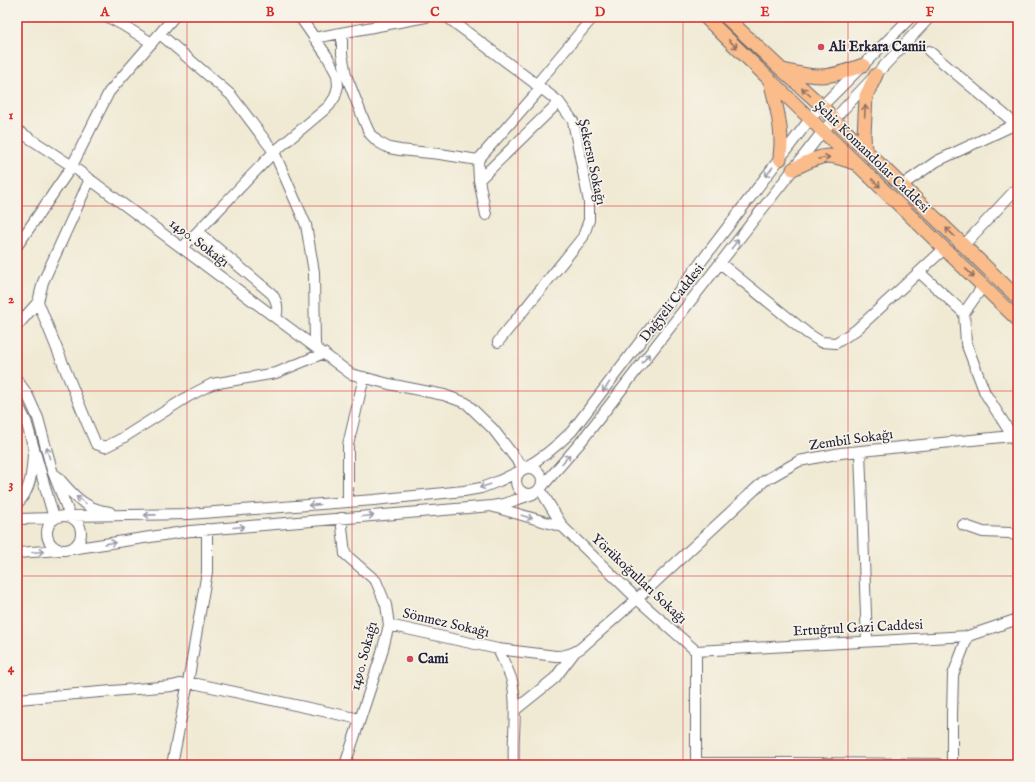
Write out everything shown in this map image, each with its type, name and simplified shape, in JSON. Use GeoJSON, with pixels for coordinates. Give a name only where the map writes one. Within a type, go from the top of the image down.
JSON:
{"type":"FeatureCollection","features":[{"type":"Feature","properties":{"kind":"main road","name":"Şehit Komandolar Caddesi"},"geometry":{"type":"LineString","coordinates":[[705,17],[1018,320]]}},
{"type":"Feature","properties":{"kind":"main road","name":"Şehit Komandolar Caddesi"},"geometry":{"type":"LineString","coordinates":[[726,17],[822,106],[834,120],[1018,298]]}},
{"type":"Feature","properties":{"kind":"main road"},"geometry":{"type":"LineString","coordinates":[[781,69],[801,74],[821,76],[839,73],[863,65]]}},
{"type":"Feature","properties":{"kind":"main road"},"geometry":{"type":"LineString","coordinates":[[865,150],[864,135],[866,96],[876,74]]}},
{"type":"Feature","properties":{"kind":"main road"},"geometry":{"type":"LineString","coordinates":[[770,80],[777,107],[781,142],[780,159]]}},
{"type":"Feature","properties":{"kind":"main road"},"geometry":{"type":"LineString","coordinates":[[793,169],[815,159],[828,156],[856,163]]}},
{"type":"Feature","properties":{"kind":"street"},"geometry":{"type":"LineString","coordinates":[[108,17],[152,43]]}},
{"type":"Feature","properties":{"kind":"street"},"geometry":{"type":"LineString","coordinates":[[17,246],[72,166],[109,92],[174,17]]}},
{"type":"Feature","properties":{"kind":"street"},"geometry":{"type":"LineString","coordinates":[[182,248],[274,152],[329,106],[335,97],[338,86],[337,75],[327,56],[300,17]]}},
{"type":"Feature","properties":{"kind":"street"},"geometry":{"type":"LineString","coordinates":[[314,38],[426,17]]}},
{"type":"Feature","properties":{"kind":"street","name":"Şekersu Sokağı"},"geometry":{"type":"LineString","coordinates":[[447,17],[559,102],[573,121],[589,202],[589,220],[583,237],[498,342]]}},
{"type":"Feature","properties":{"kind":"street"},"geometry":{"type":"LineString","coordinates":[[486,215],[479,180],[478,160],[593,17]]}},
{"type":"Feature","properties":{"kind":"street","name":"Dağyeli Caddesi"},"geometry":{"type":"LineString","coordinates":[[131,516],[189,514],[348,502],[470,490],[481,488],[499,481],[539,460],[557,446],[572,431],[810,119],[911,17]]}},
{"type":"Feature","properties":{"kind":"street","name":"Dağyeli Caddesi"},"geometry":{"type":"LineString","coordinates":[[536,491],[580,443],[823,131],[930,17]]}},
{"type":"Feature","properties":{"kind":"street"},"geometry":{"type":"LineString","coordinates":[[342,33],[342,54],[346,75],[364,123],[370,134],[378,142],[389,148],[400,150],[478,160]]}},
{"type":"Feature","properties":{"kind":"street"},"geometry":{"type":"LineString","coordinates":[[160,34],[231,95],[274,152],[306,225],[314,272],[315,346]]}},
{"type":"Feature","properties":{"kind":"street"},"geometry":{"type":"LineString","coordinates":[[902,185],[937,161],[1017,125],[929,51]]}},
{"type":"Feature","properties":{"kind":"street"},"geometry":{"type":"LineString","coordinates":[[479,180],[559,102]]}},
{"type":"Feature","properties":{"kind":"street","name":"1490. Sokağı"},"geometry":{"type":"LineString","coordinates":[[17,130],[72,166],[351,374],[389,384],[444,395],[466,403],[493,429],[516,459],[522,470]]}},
{"type":"Feature","properties":{"kind":"street"},"geometry":{"type":"LineString","coordinates":[[17,326],[38,302],[43,282],[90,180]]}},
{"type":"Feature","properties":{"kind":"street"},"geometry":{"type":"LineString","coordinates":[[964,245],[1018,187]]}},
{"type":"Feature","properties":{"kind":"street"},"geometry":{"type":"LineString","coordinates":[[198,232],[272,294],[278,310],[276,317]]}},
{"type":"Feature","properties":{"kind":"street"},"geometry":{"type":"LineString","coordinates":[[720,263],[807,333],[821,342],[836,343],[856,330],[944,249]]}},
{"type":"Feature","properties":{"kind":"street"},"geometry":{"type":"LineString","coordinates":[[919,272],[964,313]]}},
{"type":"Feature","properties":{"kind":"street"},"geometry":{"type":"LineString","coordinates":[[983,286],[964,313],[966,342],[985,394],[1018,445]]}},
{"type":"Feature","properties":{"kind":"street"},"geometry":{"type":"LineString","coordinates":[[38,302],[96,444],[105,447],[121,440],[189,396],[212,384],[276,373],[324,353]]}},
{"type":"Feature","properties":{"kind":"street"},"geometry":{"type":"LineString","coordinates":[[348,502],[348,445],[364,377]]}},
{"type":"Feature","properties":{"kind":"street"},"geometry":{"type":"LineString","coordinates":[[17,380],[27,394],[38,418],[52,470],[70,516],[75,519],[81,529],[79,541],[71,549]]}},
{"type":"Feature","properties":{"kind":"street"},"geometry":{"type":"LineString","coordinates":[[17,403],[26,421],[54,518]]}},
{"type":"Feature","properties":{"kind":"street","name":"Zembil Sokağı"},"geometry":{"type":"LineString","coordinates":[[515,710],[555,678],[574,653],[637,599],[764,481],[799,461],[841,453],[1012,436]]}},
{"type":"Feature","properties":{"kind":"street"},"geometry":{"type":"LineString","coordinates":[[17,504],[27,490],[31,477],[34,448]]}},
{"type":"Feature","properties":{"kind":"street"},"geometry":{"type":"LineString","coordinates":[[860,451],[867,642]]}},
{"type":"Feature","properties":{"kind":"street"},"geometry":{"type":"LineString","coordinates":[[17,553],[66,550],[207,529],[492,506],[504,504],[536,491],[542,481],[540,473],[533,468],[522,470],[517,474],[516,483],[517,487],[524,494],[536,491]]}},
{"type":"Feature","properties":{"kind":"street"},"geometry":{"type":"LineString","coordinates":[[52,470],[81,502],[97,509],[131,516]]}},
{"type":"Feature","properties":{"kind":"street"},"geometry":{"type":"LineString","coordinates":[[536,491],[563,527]]}},
{"type":"Feature","properties":{"kind":"street"},"geometry":{"type":"LineString","coordinates":[[492,506],[563,527]]}},
{"type":"Feature","properties":{"kind":"street"},"geometry":{"type":"LineString","coordinates":[[17,519],[54,518],[65,515],[131,516]]}},
{"type":"Feature","properties":{"kind":"street"},"geometry":{"type":"LineString","coordinates":[[54,518],[47,527],[47,539],[54,548],[60,550]]}},
{"type":"Feature","properties":{"kind":"street","name":"1490. Sokağı"},"geometry":{"type":"LineString","coordinates":[[341,518],[345,554],[376,580],[386,605],[389,625],[381,656],[345,765]]}},
{"type":"Feature","properties":{"kind":"street"},"geometry":{"type":"LineString","coordinates":[[963,525],[983,532],[1010,534],[1018,537]]}},
{"type":"Feature","properties":{"kind":"street","name":"Yörükoğulları Sokağı"},"geometry":{"type":"LineString","coordinates":[[563,527],[637,599],[696,650]]}},
{"type":"Feature","properties":{"kind":"street"},"geometry":{"type":"LineString","coordinates":[[172,765],[207,572],[207,529]]}},
{"type":"Feature","properties":{"kind":"street","name":"Ertuğrul Gazi Caddesi"},"geometry":{"type":"LineString","coordinates":[[696,650],[968,636],[1018,620]]}},
{"type":"Feature","properties":{"kind":"street","name":"Sönmez Sokağı"},"geometry":{"type":"LineString","coordinates":[[389,625],[498,650],[512,680],[515,710],[513,748],[514,765]]}},
{"type":"Feature","properties":{"kind":"street"},"geometry":{"type":"LineString","coordinates":[[952,765],[953,674],[968,636]]}},
{"type":"Feature","properties":{"kind":"street"},"geometry":{"type":"LineString","coordinates":[[498,650],[556,656],[565,656],[574,653]]}},
{"type":"Feature","properties":{"kind":"street"},"geometry":{"type":"LineString","coordinates":[[696,650],[696,764],[938,764]]}},
{"type":"Feature","properties":{"kind":"street"},"geometry":{"type":"LineString","coordinates":[[17,699],[172,686],[188,682],[360,719]]}},
{"type":"Feature","properties":{"kind":"place","name":"Ali Erkara Camii"},"geometry":{"type":"Point","coordinates":[821,47]}},
{"type":"Feature","properties":{"kind":"place","name":"Cami"},"geometry":{"type":"Point","coordinates":[410,659]}}]}
